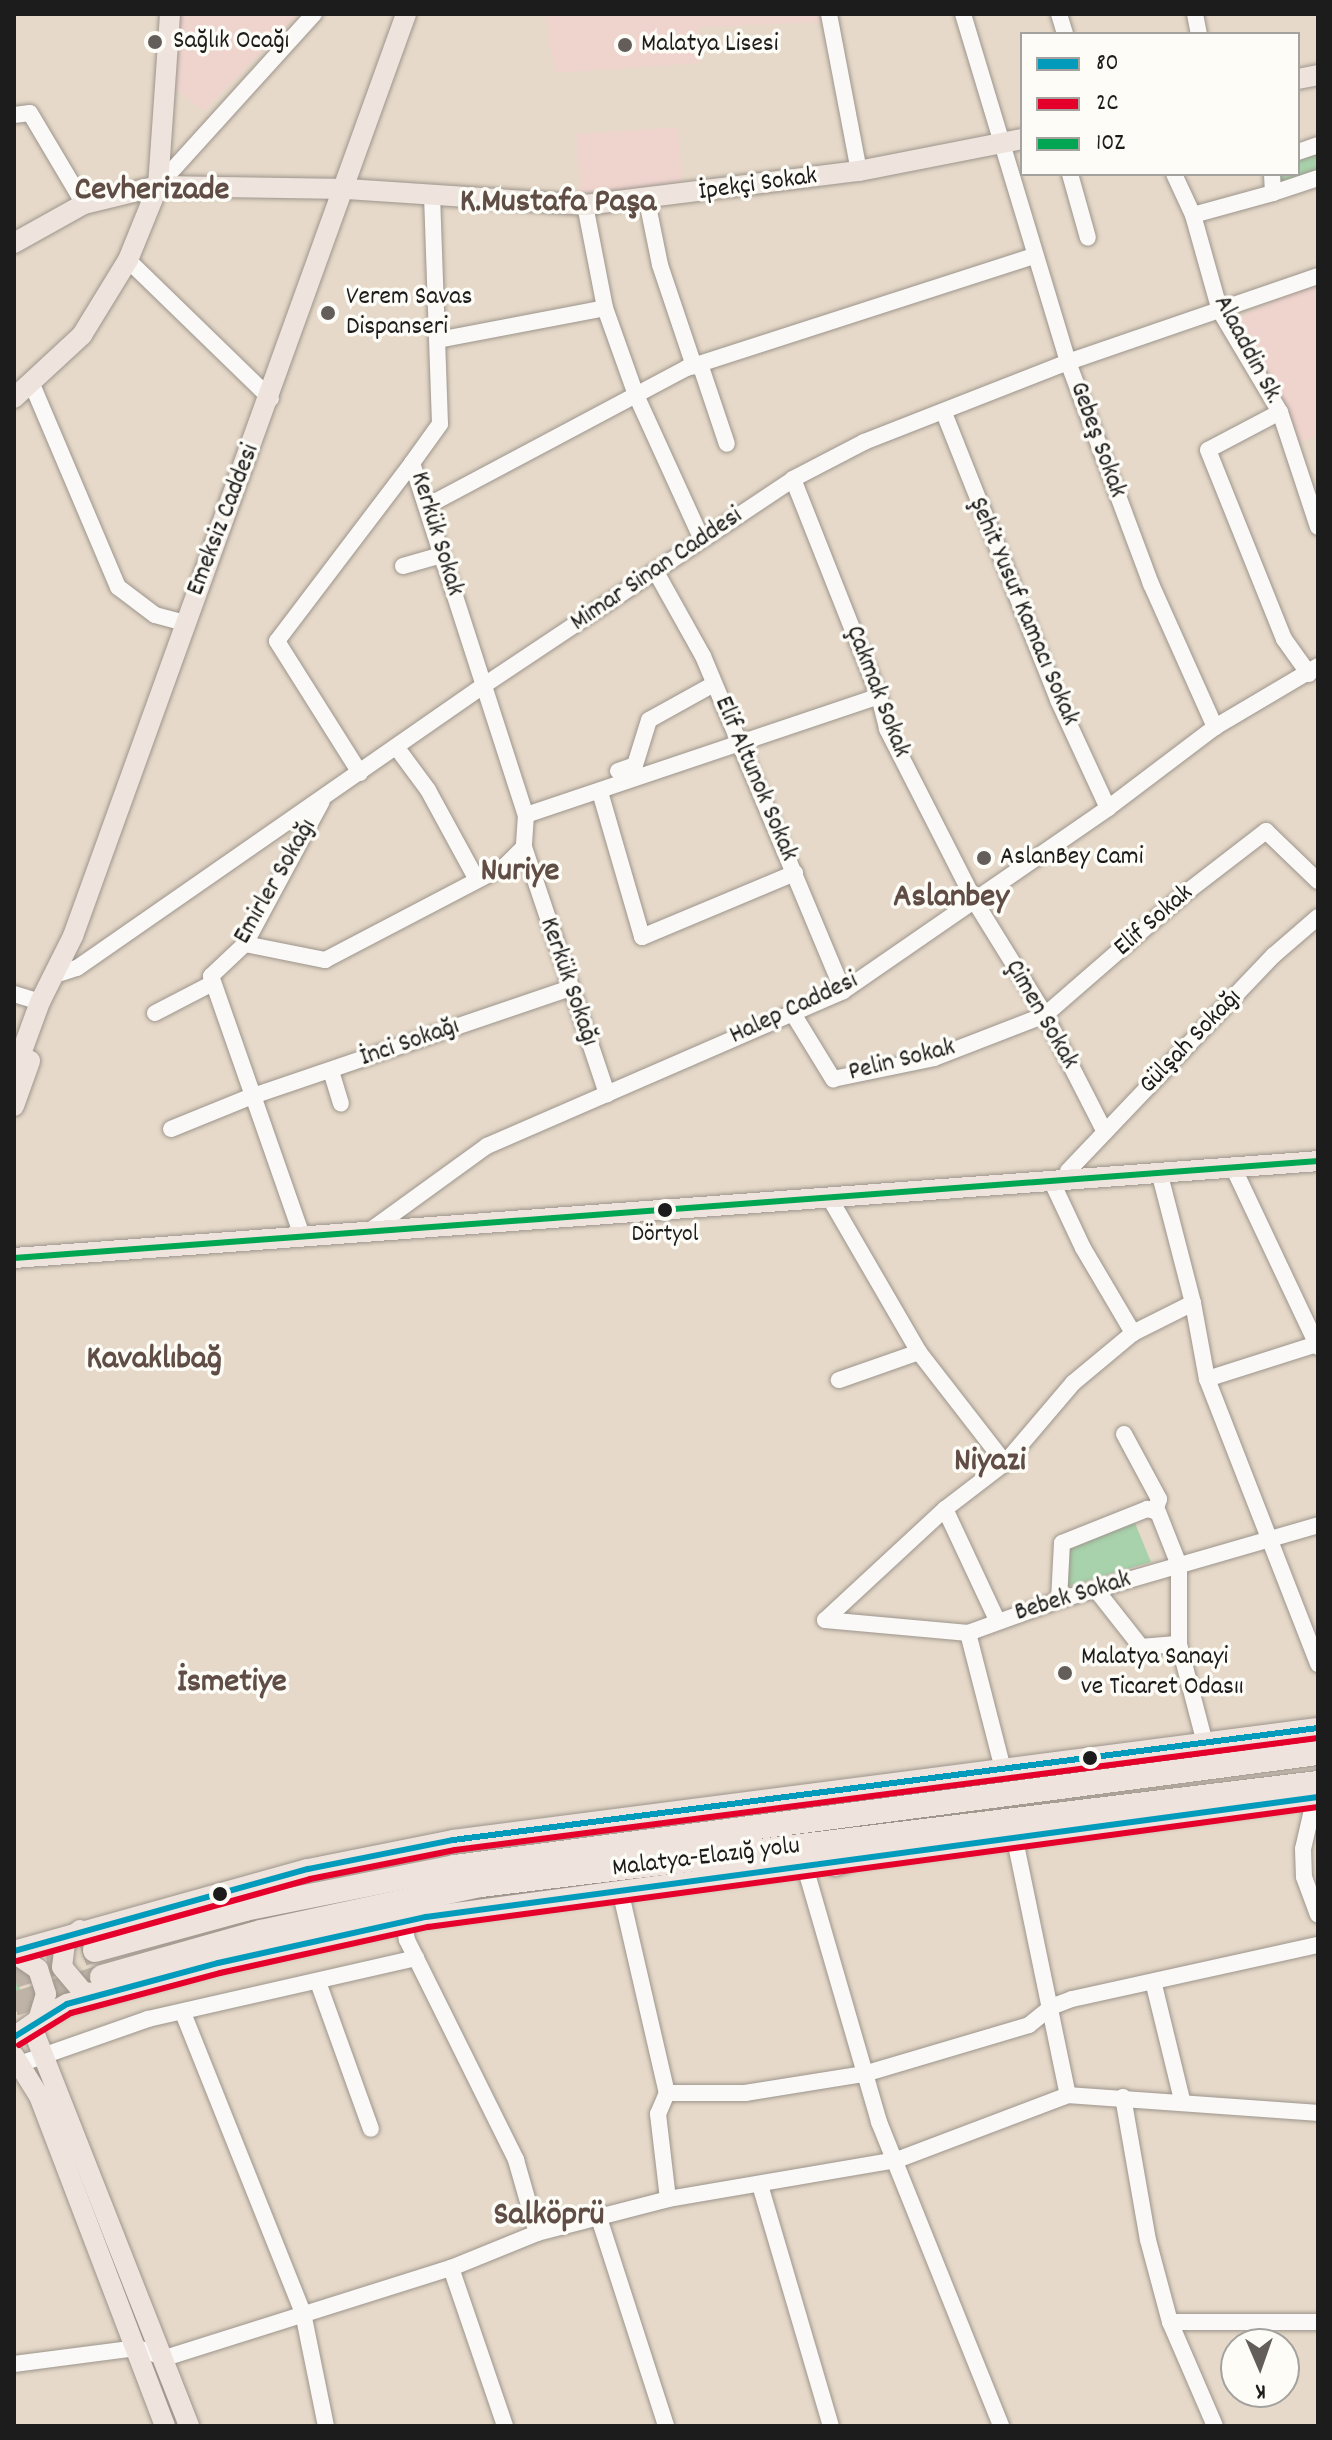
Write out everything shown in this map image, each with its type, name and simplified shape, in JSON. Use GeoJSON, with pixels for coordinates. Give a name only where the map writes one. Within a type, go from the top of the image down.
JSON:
{"type":"FeatureCollection","features":[{"type":"Feature","properties":{"kind":"highway"},"geometry":{"type":"LineString","coordinates":[[95,1950],[245,1909],[455,1867],[834,1814],[1318,1753]]}},
{"type":"Feature","properties":{"kind":"highway","name":"Malatya-Elazığ yolu"},"geometry":{"type":"LineString","coordinates":[[103,1985],[261,1932],[481,1885],[949,1825],[1317,1792]]}},
{"type":"Feature","properties":{"kind":"highway"},"geometry":{"type":"LineString","coordinates":[[835,1864],[949,1825]]}},
{"type":"Feature","properties":{"kind":"main road"},"geometry":{"type":"LineString","coordinates":[[14,398],[82,335],[128,260],[158,186],[170,14]]}},
{"type":"Feature","properties":{"kind":"main road"},"geometry":{"type":"LineString","coordinates":[[394,53],[406,14]]}},
{"type":"Feature","properties":{"kind":"main road"},"geometry":{"type":"LineString","coordinates":[[394,53],[413,14]]}},
{"type":"Feature","properties":{"kind":"main road","name":"Emeksiz Caddesi"},"geometry":{"type":"LineString","coordinates":[[14,1073],[271,399],[394,53]]}},
{"type":"Feature","properties":{"kind":"main road","name":"İpekçi Sokak"},"geometry":{"type":"LineString","coordinates":[[14,243],[84,204],[158,186],[347,189],[585,205],[647,201],[859,171],[1020,140]]}},
{"type":"Feature","properties":{"kind":"main road","name":"Emeksiz Caddesi"},"geometry":{"type":"LineString","coordinates":[[14,1054],[49,987]]}},
{"type":"Feature","properties":{"kind":"main road","name":"Emeksiz Caddesi"},"geometry":{"type":"LineString","coordinates":[[14,1106],[45,1018],[49,987]]}},
{"type":"Feature","properties":{"kind":"main road"},"geometry":{"type":"LineString","coordinates":[[14,1248],[829,1197],[1318,1152]]}},
{"type":"Feature","properties":{"kind":"main road"},"geometry":{"type":"LineString","coordinates":[[14,1258],[375,1226],[1059,1175],[1159,1172],[1318,1161]]}},
{"type":"Feature","properties":{"kind":"main road"},"geometry":{"type":"LineString","coordinates":[[14,1952],[80,1930],[395,1850],[1318,1728]]}},
{"type":"Feature","properties":{"kind":"main road"},"geometry":{"type":"LineString","coordinates":[[834,1814],[855,1800],[940,1787],[956,1775]]}},
{"type":"Feature","properties":{"kind":"main road"},"geometry":{"type":"LineString","coordinates":[[80,1930],[65,1943],[62,1967],[83,1992],[103,1985],[404,1922],[620,1890],[1015,1840],[1317,1792]]}},
{"type":"Feature","properties":{"kind":"main road"},"geometry":{"type":"LineString","coordinates":[[14,1952],[28,1959],[45,1983],[46,2002],[28,2028]]}},
{"type":"Feature","properties":{"kind":"main road"},"geometry":{"type":"LineString","coordinates":[[28,2028],[103,1985]]}},
{"type":"Feature","properties":{"kind":"main road"},"geometry":{"type":"LineString","coordinates":[[28,2028],[165,2358],[189,2426]]}},
{"type":"Feature","properties":{"kind":"main road"},"geometry":{"type":"LineString","coordinates":[[16,2062],[39,2096],[138,2348],[165,2426]]}},
{"type":"Feature","properties":{"kind":"street"},"geometry":{"type":"LineString","coordinates":[[158,186],[259,69],[314,14]]}},
{"type":"Feature","properties":{"kind":"street"},"geometry":{"type":"LineString","coordinates":[[829,14],[859,171]]}},
{"type":"Feature","properties":{"kind":"street","name":"Gebeş Sokak"},"geometry":{"type":"LineString","coordinates":[[963,14],[1068,362],[1151,584],[1215,727]]}},
{"type":"Feature","properties":{"kind":"street"},"geometry":{"type":"LineString","coordinates":[[14,115],[30,113],[84,204]]}},
{"type":"Feature","properties":{"kind":"street"},"geometry":{"type":"LineString","coordinates":[[1071,176],[1088,238]]}},
{"type":"Feature","properties":{"kind":"street","name":"Alaaddin Sk."},"geometry":{"type":"LineString","coordinates":[[1175,176],[1193,215],[1220,311],[1280,412],[1318,527]]}},
{"type":"Feature","properties":{"kind":"street"},"geometry":{"type":"LineString","coordinates":[[1272,176],[1273,193]]}},
{"type":"Feature","properties":{"kind":"street"},"geometry":{"type":"LineString","coordinates":[[1193,215],[1318,178]]}},
{"type":"Feature","properties":{"kind":"street","name":"Kerkük Sokak"},"geometry":{"type":"LineString","coordinates":[[432,195],[440,424],[412,463],[483,686]]}},
{"type":"Feature","properties":{"kind":"street"},"geometry":{"type":"LineString","coordinates":[[647,201],[660,265],[727,444]]}},
{"type":"Feature","properties":{"kind":"street"},"geometry":{"type":"LineString","coordinates":[[585,205],[605,308],[636,395],[702,540]]}},
{"type":"Feature","properties":{"kind":"street"},"geometry":{"type":"LineString","coordinates":[[427,506],[697,365],[1034,256]]}},
{"type":"Feature","properties":{"kind":"street"},"geometry":{"type":"LineString","coordinates":[[128,260],[271,399]]}},
{"type":"Feature","properties":{"kind":"street","name":"Mimar Sinan Caddesi"},"geometry":{"type":"LineString","coordinates":[[49,987],[483,686],[793,479],[864,442],[1068,362],[1318,276]]}},
{"type":"Feature","properties":{"kind":"street"},"geometry":{"type":"LineString","coordinates":[[438,340],[605,308]]}},
{"type":"Feature","properties":{"kind":"street"},"geometry":{"type":"LineString","coordinates":[[31,382],[118,587],[155,615],[185,623]]}},
{"type":"Feature","properties":{"kind":"street"},"geometry":{"type":"LineString","coordinates":[[1280,412],[1208,450],[1284,639],[1313,670]]}},
{"type":"Feature","properties":{"kind":"street","name":"Şehit Yusuf Kamacı Sokak"},"geometry":{"type":"LineString","coordinates":[[944,413],[1058,700],[1108,808]]}},
{"type":"Feature","properties":{"kind":"street"},"geometry":{"type":"LineString","coordinates":[[360,773],[277,641],[412,463]]}},
{"type":"Feature","properties":{"kind":"street","name":"Çakmak Sokak"},"geometry":{"type":"LineString","coordinates":[[793,479],[879,696],[887,729],[974,900]]}},
{"type":"Feature","properties":{"kind":"street"},"geometry":{"type":"LineString","coordinates":[[403,566],[441,555]]}},
{"type":"Feature","properties":{"kind":"street","name":"Elif Altunok Sokak"},"geometry":{"type":"LineString","coordinates":[[656,572],[714,684],[843,991]]}},
{"type":"Feature","properties":{"kind":"street","name":"Halep Caddesi"},"geometry":{"type":"LineString","coordinates":[[375,1226],[487,1146],[843,991],[1108,808],[1215,727],[1313,670]]}},
{"type":"Feature","properties":{"kind":"street"},"geometry":{"type":"LineString","coordinates":[[618,771],[635,765],[649,720],[714,684]]}},
{"type":"Feature","properties":{"kind":"street","name":"Kerkük Sokağı"},"geometry":{"type":"LineString","coordinates":[[483,686],[526,815],[524,847],[607,1094]]}},
{"type":"Feature","properties":{"kind":"street"},"geometry":{"type":"LineString","coordinates":[[526,815],[739,746],[879,696]]}},
{"type":"Feature","properties":{"kind":"street"},"geometry":{"type":"LineString","coordinates":[[397,748],[428,790],[477,880]]}},
{"type":"Feature","properties":{"kind":"street"},"geometry":{"type":"LineString","coordinates":[[600,792],[642,937],[795,873]]}},
{"type":"Feature","properties":{"kind":"street","name":"Emirler Sokağı"},"geometry":{"type":"LineString","coordinates":[[211,984],[211,976],[245,944],[324,797]]}},
{"type":"Feature","properties":{"kind":"street","name":"Elif Sokak"},"geometry":{"type":"LineString","coordinates":[[1045,1015],[1183,895],[1266,831],[1318,881]]}},
{"type":"Feature","properties":{"kind":"street"},"geometry":{"type":"LineString","coordinates":[[245,944],[325,960],[505,866],[524,847]]}},
{"type":"Feature","properties":{"kind":"street","name":"Çimen Sokak"},"geometry":{"type":"LineString","coordinates":[[974,900],[1045,1015],[1105,1132]]}},
{"type":"Feature","properties":{"kind":"street","name":"Gülşah Sokağı"},"geometry":{"type":"LineString","coordinates":[[1059,1175],[1105,1132],[1274,955],[1318,917]]}},
{"type":"Feature","properties":{"kind":"street"},"geometry":{"type":"LineString","coordinates":[[155,1013],[211,984],[300,1230]]}},
{"type":"Feature","properties":{"kind":"street"},"geometry":{"type":"LineString","coordinates":[[14,994],[49,987]]}},
{"type":"Feature","properties":{"kind":"street","name":"İnci Sokağı"},"geometry":{"type":"LineString","coordinates":[[171,1129],[250,1097],[570,988]]}},
{"type":"Feature","properties":{"kind":"street","name":"Pelin Sokak"},"geometry":{"type":"LineString","coordinates":[[792,1012],[833,1079],[934,1058],[1045,1015]]}},
{"type":"Feature","properties":{"kind":"street"},"geometry":{"type":"LineString","coordinates":[[331,1071],[341,1104]]}},
{"type":"Feature","properties":{"kind":"street"},"geometry":{"type":"LineString","coordinates":[[1207,1379],[1317,1346],[1233,1167]]}},
{"type":"Feature","properties":{"kind":"street"},"geometry":{"type":"LineString","coordinates":[[1159,1172],[1193,1303],[1207,1379],[1273,1537],[1318,1664]]}},
{"type":"Feature","properties":{"kind":"street"},"geometry":{"type":"LineString","coordinates":[[1059,1175],[1133,1333]]}},
{"type":"Feature","properties":{"kind":"street"},"geometry":{"type":"LineString","coordinates":[[829,1197],[919,1352],[1005,1463]]}},
{"type":"Feature","properties":{"kind":"street"},"geometry":{"type":"LineString","coordinates":[[997,1620],[945,1509],[1005,1463],[1073,1383],[1133,1333],[1193,1303]]}},
{"type":"Feature","properties":{"kind":"street"},"geometry":{"type":"LineString","coordinates":[[839,1380],[919,1352]]}},
{"type":"Feature","properties":{"kind":"street"},"geometry":{"type":"LineString","coordinates":[[1124,1434],[1159,1499],[1155,1511],[1179,1565],[1179,1644],[1205,1743]]}},
{"type":"Feature","properties":{"kind":"street","name":"Bebek Sokak"},"geometry":{"type":"LineString","coordinates":[[945,1509],[825,1620],[968,1633],[1059,1600],[1318,1525]]}},
{"type":"Feature","properties":{"kind":"street"},"geometry":{"type":"LineString","coordinates":[[1059,1600],[1062,1543],[1147,1509],[1155,1511]]}},
{"type":"Feature","properties":{"kind":"street"},"geometry":{"type":"LineString","coordinates":[[1097,1591],[1141,1647],[1179,1644]]}},
{"type":"Feature","properties":{"kind":"street"},"geometry":{"type":"LineString","coordinates":[[968,1633],[1003,1769]]}},
{"type":"Feature","properties":{"kind":"street"},"geometry":{"type":"LineString","coordinates":[[1317,1792],[1303,1849],[1304,1877],[1318,1915]]}},
{"type":"Feature","properties":{"kind":"street"},"geometry":{"type":"LineString","coordinates":[[1015,1840],[1068,2095]]}},
{"type":"Feature","properties":{"kind":"street"},"geometry":{"type":"LineString","coordinates":[[805,1867],[864,2074],[1001,2426]]}},
{"type":"Feature","properties":{"kind":"street"},"geometry":{"type":"LineString","coordinates":[[620,1890],[667,2093],[658,2114],[668,2199]]}},
{"type":"Feature","properties":{"kind":"street"},"geometry":{"type":"LineString","coordinates":[[404,1922],[416,1958],[516,2160],[537,2233]]}},
{"type":"Feature","properties":{"kind":"street"},"geometry":{"type":"LineString","coordinates":[[667,2093],[745,2093],[864,2074],[1029,2025],[1051,2007],[1318,1945]]}},
{"type":"Feature","properties":{"kind":"street"},"geometry":{"type":"LineString","coordinates":[[16,2062],[41,2057],[148,2019],[416,1958]]}},
{"type":"Feature","properties":{"kind":"street"},"geometry":{"type":"LineString","coordinates":[[318,1982],[371,2129]]}},
{"type":"Feature","properties":{"kind":"street"},"geometry":{"type":"LineString","coordinates":[[1154,1985],[1182,2100]]}},
{"type":"Feature","properties":{"kind":"street"},"geometry":{"type":"LineString","coordinates":[[183,2013],[303,2313],[326,2426]]}},
{"type":"Feature","properties":{"kind":"street"},"geometry":{"type":"LineString","coordinates":[[14,2364],[138,2348],[165,2358],[451,2268],[537,2233],[598,2215],[668,2199],[897,2160],[1068,2095],[1182,2100],[1318,2113]]}},
{"type":"Feature","properties":{"kind":"street"},"geometry":{"type":"LineString","coordinates":[[1123,2097],[1148,2240],[1170,2322],[1215,2426]]}},
{"type":"Feature","properties":{"kind":"street"},"geometry":{"type":"LineString","coordinates":[[760,2185],[831,2426]]}},
{"type":"Feature","properties":{"kind":"street"},"geometry":{"type":"LineString","coordinates":[[598,2215],[666,2426]]}},
{"type":"Feature","properties":{"kind":"street"},"geometry":{"type":"LineString","coordinates":[[451,2268],[505,2426]]}},
{"type":"Feature","properties":{"kind":"street"},"geometry":{"type":"LineString","coordinates":[[1170,2322],[1318,2322]]}},
{"type":"Feature","properties":{"kind":"shaded area"},"geometry":{"type":"Polygon","coordinates":[[[176,14],[298,14],[204,111],[171,86],[176,14]]]}},
{"type":"Feature","properties":{"kind":"shaded area","name":"Malatya Lisesi"},"geometry":{"type":"Polygon","coordinates":[[[545,14],[824,14],[826,22],[699,27],[700,63],[555,73],[545,14]]]}},
{"type":"Feature","properties":{"kind":"shaded area"},"geometry":{"type":"Polygon","coordinates":[[[678,127],[682,186],[580,193],[576,134],[678,127]]]}},
{"type":"Feature","properties":{"kind":"shaded area"},"geometry":{"type":"Polygon","coordinates":[[[1318,278],[1318,435],[1291,446],[1234,321],[1318,278]]]}},
{"type":"Feature","properties":{"kind":"green space"},"geometry":{"type":"Polygon","coordinates":[[[1318,151],[1318,174],[1276,187],[1277,176],[1300,176],[1300,156],[1318,151]]]}},
{"type":"Feature","properties":{"kind":"green space"},"geometry":{"type":"Polygon","coordinates":[[[1135,1523],[1151,1562],[1058,1589],[1056,1550],[1135,1523]]]}},
{"type":"Feature","properties":{"kind":"green space"},"geometry":{"type":"Polygon","coordinates":[[[14,1972],[23,1997],[14,2015],[14,1972]]]}},
{"type":"Feature","properties":{"kind":"tunnel"},"geometry":{"type":"LineString","coordinates":[[14,1976],[95,1950]]}},
{"type":"Feature","properties":{"kind":"tunnel"},"geometry":{"type":"LineString","coordinates":[[14,2004],[102,1977]]}},
{"type":"Feature","properties":{"kind":"transit line","name":"10Z"},"geometry":{"type":"LineString","coordinates":[[14,1258],[1318,1161]]}},
{"type":"Feature","properties":{"kind":"transit line","name":"80"},"geometry":{"type":"LineString","coordinates":[[14,1951],[308,1869],[453,1840],[1318,1728]]}},
{"type":"Feature","properties":{"kind":"transit line","name":"2C"},"geometry":{"type":"LineString","coordinates":[[17,1961],[310,1879],[455,1850],[1318,1738]]}},
{"type":"Feature","properties":{"kind":"transit line","name":"80"},"geometry":{"type":"LineString","coordinates":[[14,2037],[67,2004],[218,1963],[426,1917],[1318,1797]]}},
{"type":"Feature","properties":{"kind":"transit line","name":"2C"},"geometry":{"type":"LineString","coordinates":[[19,2045],[71,2013],[220,1973],[428,1927],[1318,1807]]}},
{"type":"Feature","properties":{"kind":"place","name":"Sağlık Ocağı"},"geometry":{"type":"Point","coordinates":[155,42]}},
{"type":"Feature","properties":{"kind":"place","name":"Malatya Lisesi"},"geometry":{"type":"Point","coordinates":[625,45]}},
{"type":"Feature","properties":{"kind":"place","name":"Verem Savas Dispanseri"},"geometry":{"type":"Point","coordinates":[328,313]}},
{"type":"Feature","properties":{"kind":"place","name":"AslanBey Cami"},"geometry":{"type":"Point","coordinates":[984,858]}},
{"type":"Feature","properties":{"kind":"place","name":"Dörtyol"},"geometry":{"type":"Point","coordinates":[665,1210]}},
{"type":"Feature","properties":{"kind":"place","name":"Malatya Sanayi ve Ticaret Odasıı"},"geometry":{"type":"Point","coordinates":[1065,1673]}},
{"type":"Feature","properties":{"kind":"district","name":"Cevherizade"},"geometry":{"type":"Point","coordinates":[152,192]}},
{"type":"Feature","properties":{"kind":"district","name":"K.Mustafa Paşa"},"geometry":{"type":"Point","coordinates":[558,204]}},
{"type":"Feature","properties":{"kind":"district","name":"Nuriye"},"geometry":{"type":"Point","coordinates":[520,873]}},
{"type":"Feature","properties":{"kind":"district","name":"Aslanbey"},"geometry":{"type":"Point","coordinates":[951,899]}},
{"type":"Feature","properties":{"kind":"district","name":"Kavaklıbağ"},"geometry":{"type":"Point","coordinates":[154,1361]}},
{"type":"Feature","properties":{"kind":"district","name":"Niyazi"},"geometry":{"type":"Point","coordinates":[990,1463]}},
{"type":"Feature","properties":{"kind":"district","name":"İsmetiye"},"geometry":{"type":"Point","coordinates":[232,1684]}},
{"type":"Feature","properties":{"kind":"district","name":"Salköprü"},"geometry":{"type":"Point","coordinates":[549,2217]}}]}
